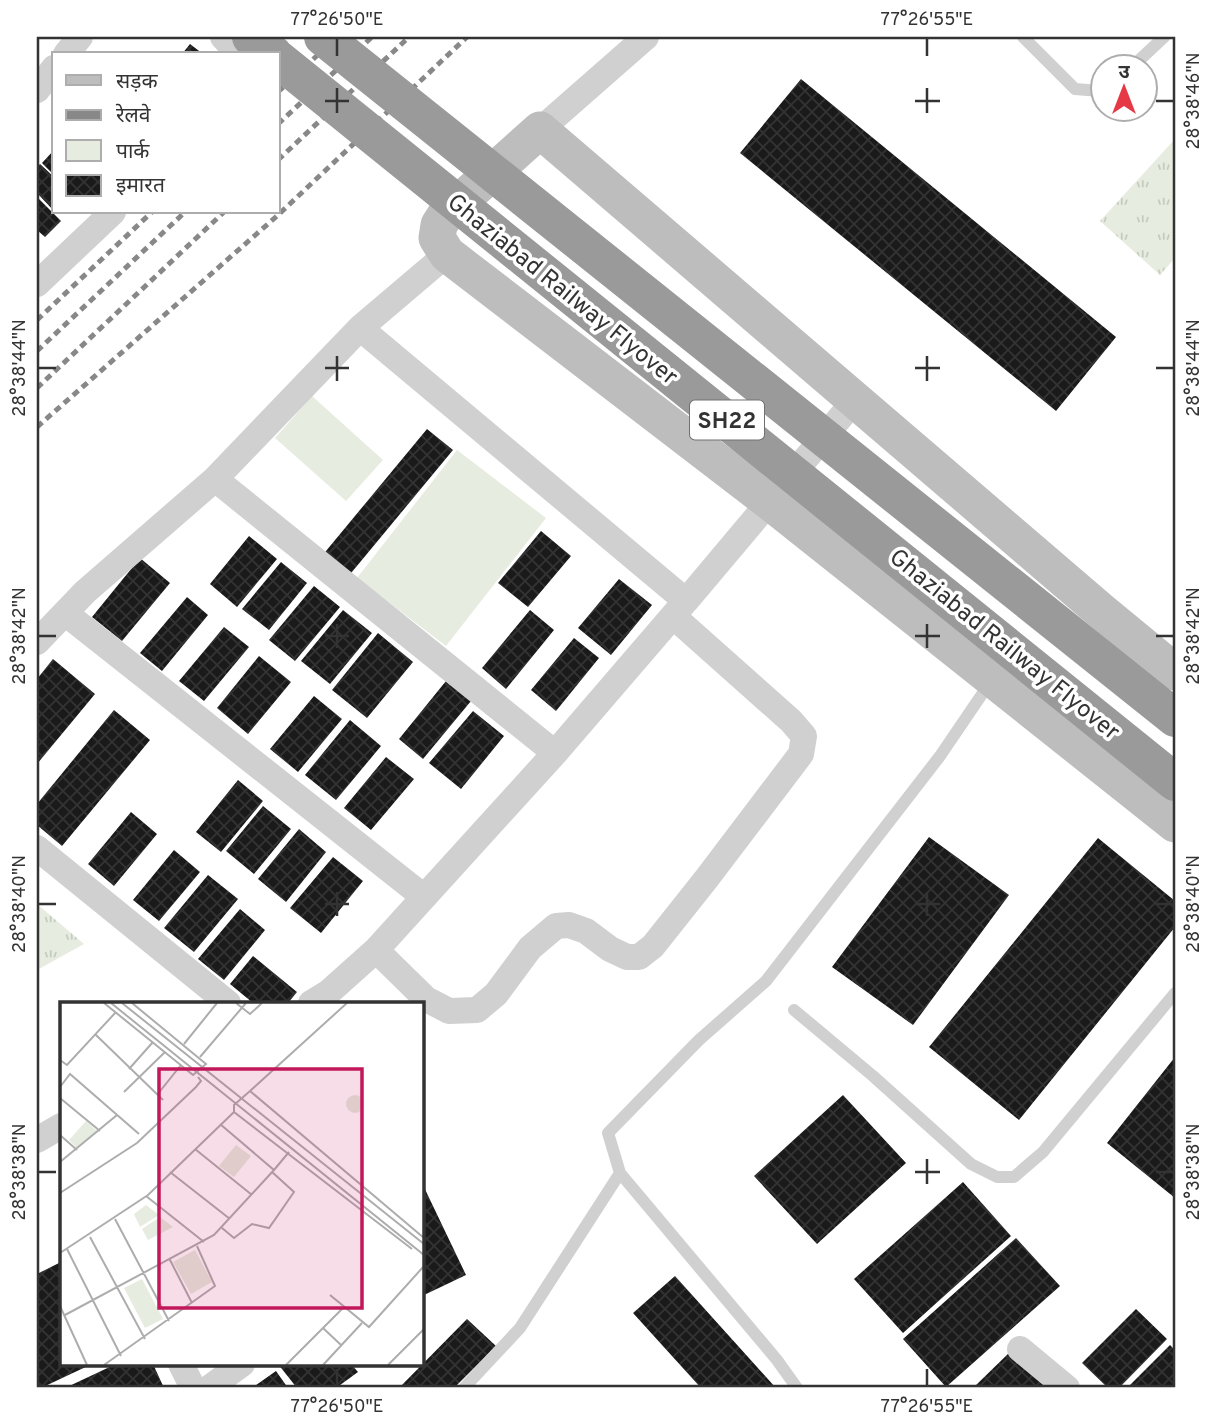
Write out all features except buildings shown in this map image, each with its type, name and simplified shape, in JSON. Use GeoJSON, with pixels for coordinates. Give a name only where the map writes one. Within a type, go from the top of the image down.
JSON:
{"type":"FeatureCollection","features":[{"type":"Feature","properties":{"kind":"highway"},"geometry":{"type":"LineString","coordinates":[[251,37],[270,52]]}},
{"type":"Feature","properties":{"kind":"highway","name":"Ghaziabad Railway Flyover"},"geometry":{"type":"LineString","coordinates":[[323,37],[1175,718]]}},
{"type":"Feature","properties":{"kind":"highway","name":"Ghaziabad Railway Flyover"},"geometry":{"type":"LineString","coordinates":[[280,61],[1175,782]]}},
{"type":"Feature","properties":{"kind":"street"},"geometry":{"type":"LineString","coordinates":[[68,52],[80,37]]}},
{"type":"Feature","properties":{"kind":"street"},"geometry":{"type":"LineString","coordinates":[[223,37],[237,52]]}},
{"type":"Feature","properties":{"kind":"street"},"geometry":{"type":"LineString","coordinates":[[646,37],[446,214],[439,225],[437,238],[447,254],[770,502],[1175,824]]}},
{"type":"Feature","properties":{"kind":"street"},"geometry":{"type":"LineString","coordinates":[[37,90],[52,71]]}},
{"type":"Feature","properties":{"kind":"street"},"geometry":{"type":"LineString","coordinates":[[540,130],[1175,672]]}},
{"type":"Feature","properties":{"kind":"street"},"geometry":{"type":"LineString","coordinates":[[37,284],[111,214]]}},
{"type":"Feature","properties":{"kind":"street"},"geometry":{"type":"LineString","coordinates":[[37,642],[85,592],[215,479],[360,328],[447,254]]}},
{"type":"Feature","properties":{"kind":"street"},"geometry":{"type":"LineString","coordinates":[[360,328],[679,609],[804,736],[801,754],[653,946],[639,957],[627,957],[611,949],[586,930],[569,925],[556,926],[530,948],[496,994],[477,1010],[449,1010],[426,999],[376,950]]}},
{"type":"Feature","properties":{"kind":"street"},"geometry":{"type":"LineString","coordinates":[[313,1002],[329,992],[376,950],[555,753],[855,400]]}},
{"type":"Feature","properties":{"kind":"street"},"geometry":{"type":"LineString","coordinates":[[215,479],[555,753]]}},
{"type":"Feature","properties":{"kind":"street"},"geometry":{"type":"LineString","coordinates":[[65,613],[424,897]]}},
{"type":"Feature","properties":{"kind":"street"},"geometry":{"type":"LineString","coordinates":[[37,848],[227,1002]]}},
{"type":"Feature","properties":{"kind":"street"},"geometry":{"type":"LineString","coordinates":[[1020,1349],[1067,1388]]}},
{"type":"Feature","properties":{"kind":"street"},"geometry":{"type":"LineString","coordinates":[[182,1366],[193,1388]]}},
{"type":"Feature","properties":{"kind":"street"},"geometry":{"type":"LineString","coordinates":[[209,1388],[239,1366]]}},
{"type":"Feature","properties":{"kind":"lane"},"geometry":{"type":"LineString","coordinates":[[1023,37],[1075,89],[1090,90]]}},
{"type":"Feature","properties":{"kind":"lane"},"geometry":{"type":"LineString","coordinates":[[1148,52],[1164,37]]}},
{"type":"Feature","properties":{"kind":"lane"},"geometry":{"type":"LineString","coordinates":[[797,1388],[777,1360],[620,1173],[608,1133],[699,1040],[766,981],[940,756],[993,679]]}},
{"type":"Feature","properties":{"kind":"lane"},"geometry":{"type":"LineString","coordinates":[[794,1010],[971,1164],[997,1177],[1014,1177],[1043,1152],[1175,993]]}},
{"type":"Feature","properties":{"kind":"lane"},"geometry":{"type":"LineString","coordinates":[[464,1388],[520,1328],[620,1173]]}},
{"type":"Feature","properties":{"kind":"green space"},"geometry":{"type":"Polygon","coordinates":[[[1175,139],[1175,258],[1160,275],[1100,221],[1175,139]]]}},
{"type":"Feature","properties":{"kind":"green space"},"geometry":{"type":"Polygon","coordinates":[[[312,396],[383,460],[346,501],[275,438],[312,396]]]}},
{"type":"Feature","properties":{"kind":"green space"},"geometry":{"type":"Polygon","coordinates":[[[457,450],[546,518],[446,646],[357,578],[457,450]]]}},
{"type":"Feature","properties":{"kind":"green space"},"geometry":{"type":"Polygon","coordinates":[[[37,904],[84,944],[37,970],[37,904]]]}},
{"type":"Feature","properties":{"kind":"railway"},"geometry":{"type":"LineString","coordinates":[[280,90],[337,37]]}},
{"type":"Feature","properties":{"kind":"railway"},"geometry":{"type":"LineString","coordinates":[[280,122],[372,37]]}},
{"type":"Feature","properties":{"kind":"railway"},"geometry":{"type":"LineString","coordinates":[[280,158],[409,37]]}},
{"type":"Feature","properties":{"kind":"railway"},"geometry":{"type":"LineString","coordinates":[[280,213],[467,37]]}},
{"type":"Feature","properties":{"kind":"railway"},"geometry":{"type":"LineString","coordinates":[[37,320],[150,214]]}},
{"type":"Feature","properties":{"kind":"railway"},"geometry":{"type":"LineString","coordinates":[[37,351],[183,214]]}},
{"type":"Feature","properties":{"kind":"railway"},"geometry":{"type":"LineString","coordinates":[[37,388],[222,214]]}},
{"type":"Feature","properties":{"kind":"railway"},"geometry":{"type":"LineString","coordinates":[[37,427],[279,214]]}}]}
